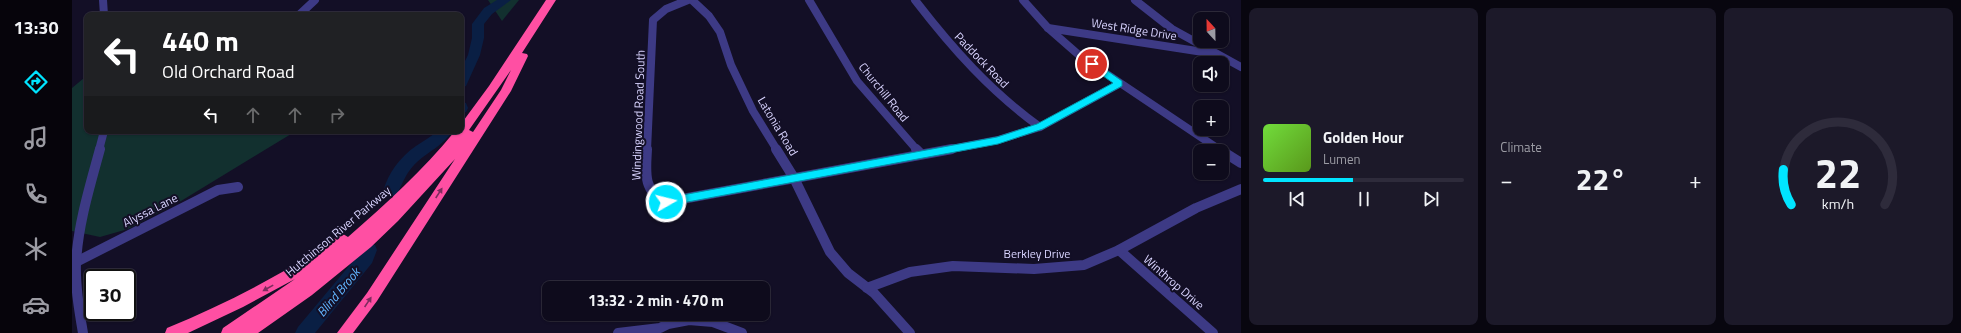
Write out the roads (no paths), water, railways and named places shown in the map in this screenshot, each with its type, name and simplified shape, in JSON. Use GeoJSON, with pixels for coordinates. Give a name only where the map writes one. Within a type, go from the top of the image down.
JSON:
{"type":"FeatureCollection","features":[{"type":"Feature","properties":{"kind":"highway","name":"Hutchinson River Parkway"},"geometry":{"type":"LineString","coordinates":[[464,125],[483,101],[551,0]]}},
{"type":"Feature","properties":{"kind":"highway","name":"Hutchinson River Parkway"},"geometry":{"type":"LineString","coordinates":[[246,333],[287,305],[333,270],[408,203],[465,140],[560,0]]}},
{"type":"Feature","properties":{"kind":"highway"},"geometry":{"type":"LineString","coordinates":[[344,333],[372,297],[506,91],[523,56]]}},
{"type":"Feature","properties":{"kind":"highway","name":"Hutchinson River Parkway"},"geometry":{"type":"LineString","coordinates":[[228,333],[292,289],[362,233],[403,195],[438,159],[457,134]]}},
{"type":"Feature","properties":{"kind":"highway"},"geometry":{"type":"LineString","coordinates":[[172,333],[232,306],[290,275],[332,248],[380,210],[438,159]]}},
{"type":"Feature","properties":{"kind":"street"},"geometry":{"type":"LineString","coordinates":[[103,0],[104,12]]}},
{"type":"Feature","properties":{"kind":"street"},"geometry":{"type":"LineString","coordinates":[[302,12],[314,0]]}},
{"type":"Feature","properties":{"kind":"street","name":"Windingwood Road South"},"geometry":{"type":"LineString","coordinates":[[688,0],[666,9],[653,20],[646,172],[649,189],[655,197],[666,202],[998,140],[1040,126],[1119,84]]}},
{"type":"Feature","properties":{"kind":"street","name":"Latonia Road"},"geometry":{"type":"LineString","coordinates":[[692,0],[709,16],[720,32],[732,65],[753,111],[794,178],[830,252],[848,273],[867,288],[895,315],[910,333]]}},
{"type":"Feature","properties":{"kind":"street","name":"Churchill Road"},"geometry":{"type":"LineString","coordinates":[[809,0],[822,17],[849,70],[857,81],[921,154]]}},
{"type":"Feature","properties":{"kind":"street","name":"Paddock Road"},"geometry":{"type":"LineString","coordinates":[[916,0],[943,38],[982,80],[1008,104],[1040,126]]}},
{"type":"Feature","properties":{"kind":"street"},"geometry":{"type":"LineString","coordinates":[[1023,0],[1048,28],[1080,56],[1119,84],[1211,144]]}},
{"type":"Feature","properties":{"kind":"street"},"geometry":{"type":"LineString","coordinates":[[1135,0],[1175,32],[1241,66]]}},
{"type":"Feature","properties":{"kind":"street","name":"West Ridge Drive"},"geometry":{"type":"LineString","coordinates":[[1048,28],[1216,54]]}},
{"type":"Feature","properties":{"kind":"street"},"geometry":{"type":"LineString","coordinates":[[83,333],[76,278],[78,242],[103,134]]}},
{"type":"Feature","properties":{"kind":"street"},"geometry":{"type":"LineString","coordinates":[[1229,155],[1241,163]]}},
{"type":"Feature","properties":{"kind":"street","name":"Alyssa Lane"},"geometry":{"type":"LineString","coordinates":[[76,262],[218,190],[238,187]]}},
{"type":"Feature","properties":{"kind":"street","name":"Berkley Drive"},"geometry":{"type":"LineString","coordinates":[[867,288],[910,272],[953,266],[1042,269],[1084,265],[1118,250],[1196,208],[1241,189]]}},
{"type":"Feature","properties":{"kind":"street","name":"Winthrop Drive"},"geometry":{"type":"LineString","coordinates":[[1118,250],[1213,333]]}},
{"type":"Feature","properties":{"kind":"street"},"geometry":{"type":"LineString","coordinates":[[618,333],[659,331],[666,324],[687,320],[717,324],[736,329],[742,333]]}},
{"type":"Feature","properties":{"kind":"waterway","name":"Blind Brook"},"geometry":{"type":"LineString","coordinates":[[464,77],[474,55],[478,38],[478,24],[488,11],[505,0]]}},
{"type":"Feature","properties":{"kind":"waterway","name":"Blind Brook"},"geometry":{"type":"LineString","coordinates":[[391,192],[395,179],[407,163],[421,150],[437,140],[442,134]]}},
{"type":"Feature","properties":{"kind":"waterway","name":"Blind Brook"},"geometry":{"type":"LineString","coordinates":[[304,333],[366,258],[369,250]]}}]}
